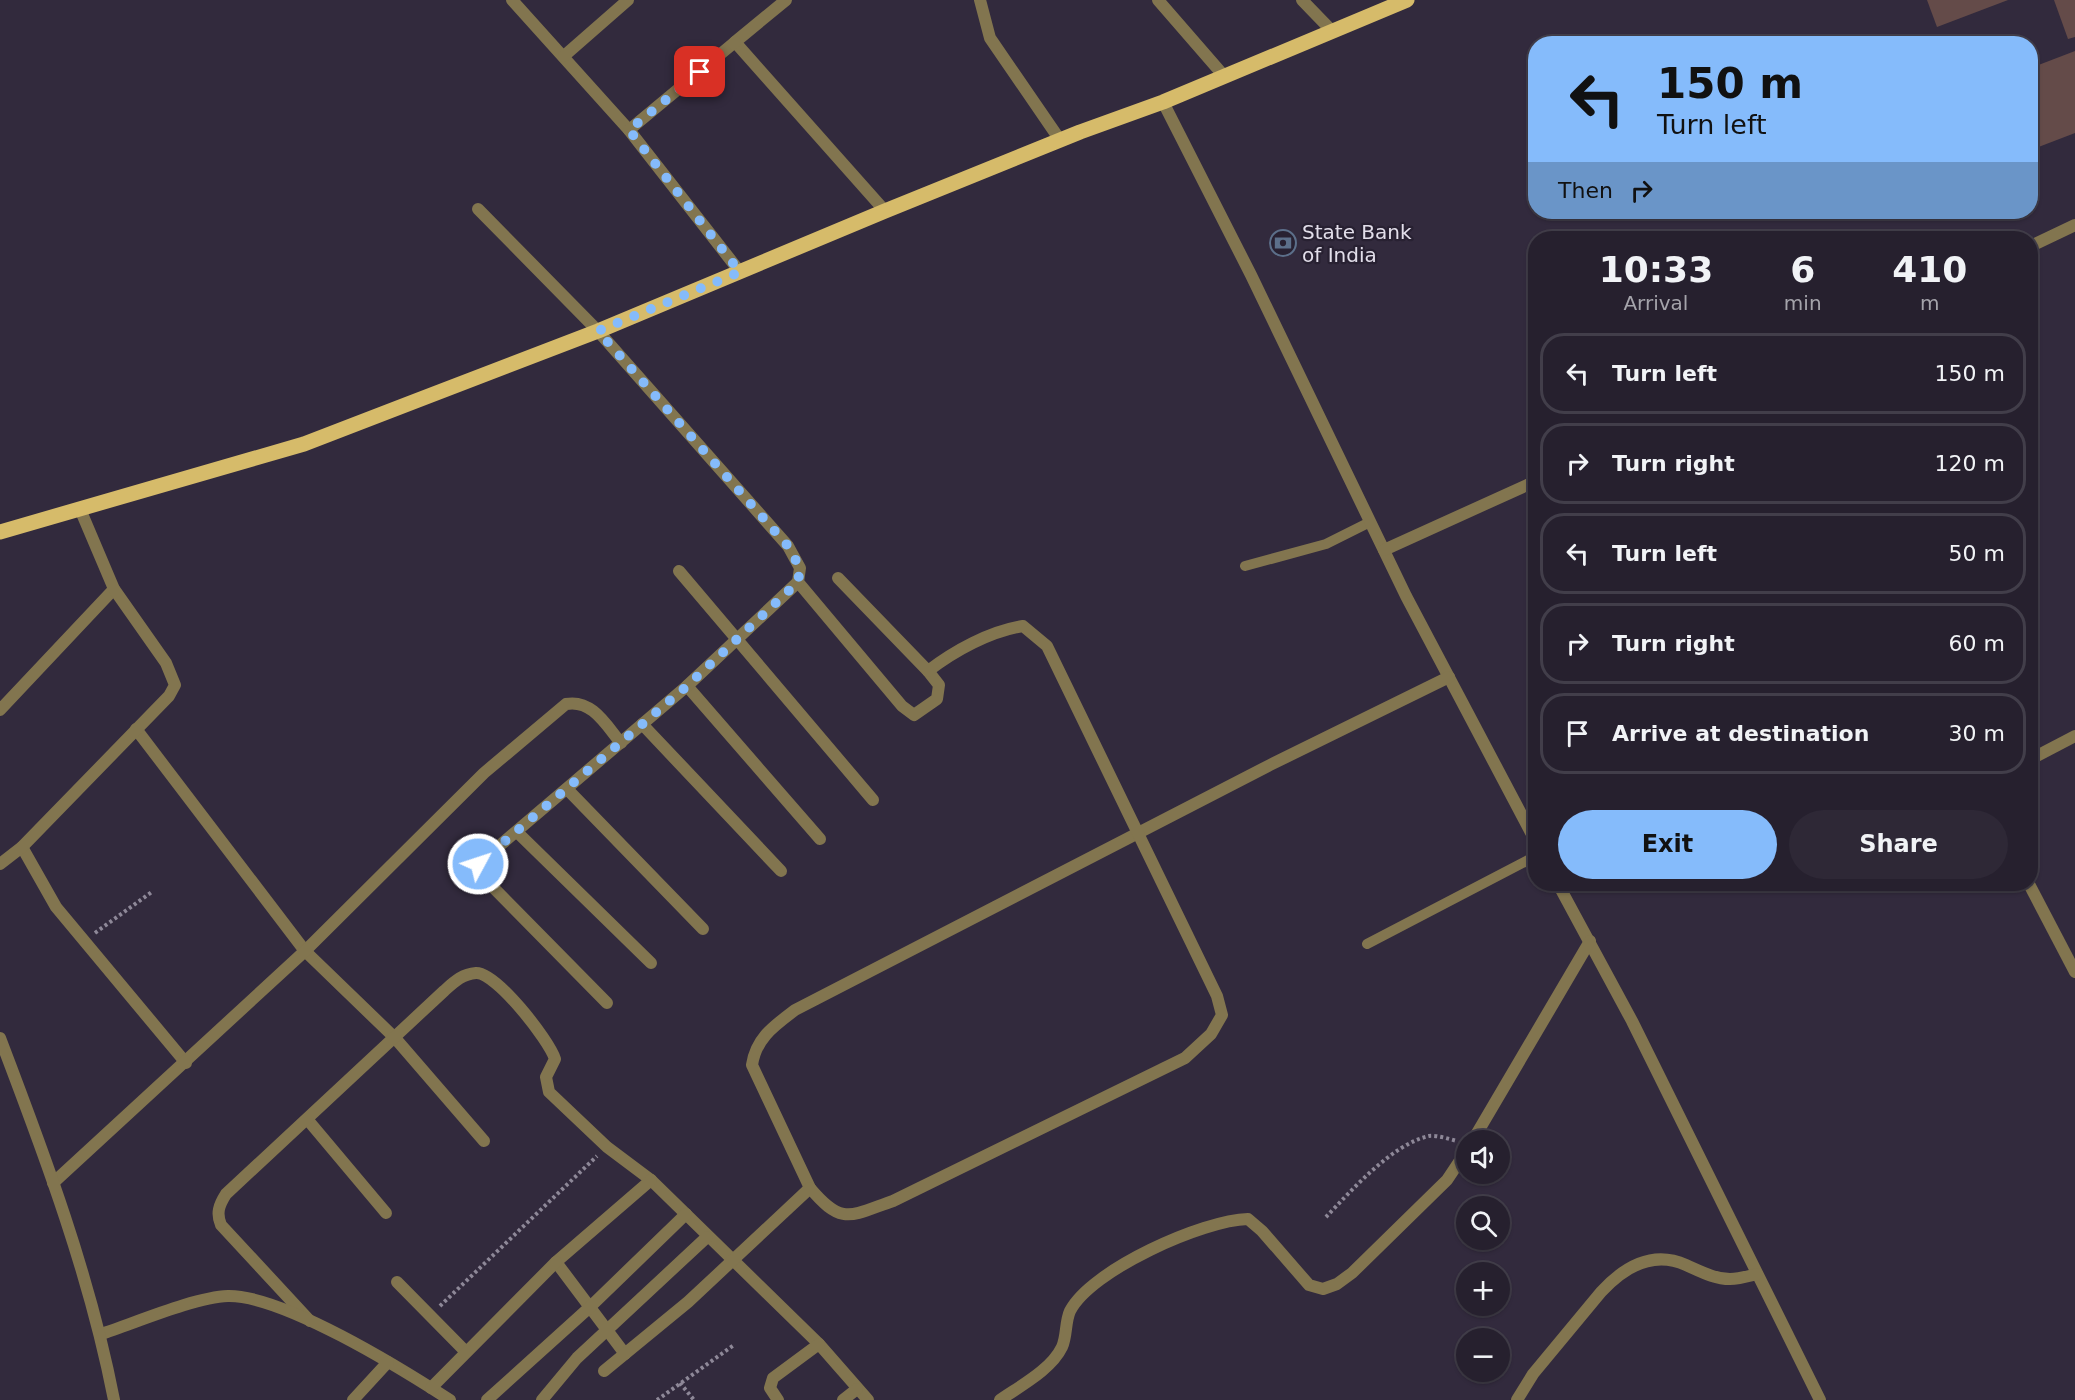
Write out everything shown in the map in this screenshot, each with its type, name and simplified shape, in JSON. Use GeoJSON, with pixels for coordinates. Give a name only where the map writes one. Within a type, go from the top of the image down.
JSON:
{"type":"FeatureCollection","features":[{"type":"Feature","properties":{"kind":"main road"},"geometry":{"type":"LineString","coordinates":[[0,532],[304,444],[598,331],[885,211],[1060,140],[1163,102],[1407,0]]}},
{"type":"Feature","properties":{"kind":"street"},"geometry":{"type":"LineString","coordinates":[[512,0],[629,130],[740,272]]}},
{"type":"Feature","properties":{"kind":"street"},"geometry":{"type":"LineString","coordinates":[[564,56],[628,0]]}},
{"type":"Feature","properties":{"kind":"street"},"geometry":{"type":"LineString","coordinates":[[629,130],[786,0]]}},
{"type":"Feature","properties":{"kind":"street"},"geometry":{"type":"LineString","coordinates":[[980,0],[990,38],[1060,140]]}},
{"type":"Feature","properties":{"kind":"street"},"geometry":{"type":"LineString","coordinates":[[1158,0],[1224,76]]}},
{"type":"Feature","properties":{"kind":"street"},"geometry":{"type":"LineString","coordinates":[[1302,0],[1332,31]]}},
{"type":"Feature","properties":{"kind":"street"},"geometry":{"type":"LineString","coordinates":[[735,42],[885,211]]}},
{"type":"Feature","properties":{"kind":"street"},"geometry":{"type":"LineString","coordinates":[[1163,102],[1384,550],[1528,827]]}},
{"type":"Feature","properties":{"kind":"street"},"geometry":{"type":"LineString","coordinates":[[478,209],[598,331],[788,546],[800,568],[798,582],[738,640],[568,790],[478,864],[479,873],[607,1003]]}},
{"type":"Feature","properties":{"kind":"street"},"geometry":{"type":"LineString","coordinates":[[2038,243],[2075,225]]}},
{"type":"Feature","properties":{"kind":"street"},"geometry":{"type":"LineString","coordinates":[[1384,550],[1528,485]]}},
{"type":"Feature","properties":{"kind":"street"},"geometry":{"type":"LineString","coordinates":[[0,864],[22,847],[169,696],[175,685],[166,663],[114,589],[80,509]]}},
{"type":"Feature","properties":{"kind":"street"},"geometry":{"type":"LineString","coordinates":[[679,572],[873,800]]}},
{"type":"Feature","properties":{"kind":"street"},"geometry":{"type":"LineString","coordinates":[[798,582],[902,706],[914,715],[937,699],[939,685],[837,578]]}},
{"type":"Feature","properties":{"kind":"street"},"geometry":{"type":"LineString","coordinates":[[0,710],[114,589]]}},
{"type":"Feature","properties":{"kind":"street"},"geometry":{"type":"LineString","coordinates":[[928,671],[942,660],[1006,629],[1023,626],[1036,634],[1047,646],[1138,835],[1217,996],[1222,1015],[1211,1034],[1185,1058],[893,1201],[851,1216],[828,1209],[810,1188],[752,1065],[754,1049],[767,1032],[795,1010],[1138,835],[1270,765],[1449,677]]}},
{"type":"Feature","properties":{"kind":"street"},"geometry":{"type":"LineString","coordinates":[[687,686],[820,839]]}},
{"type":"Feature","properties":{"kind":"street"},"geometry":{"type":"LineString","coordinates":[[53,1183],[306,951],[484,773],[566,704],[578,702],[588,706],[621,743]]}},
{"type":"Feature","properties":{"kind":"street"},"geometry":{"type":"LineString","coordinates":[[642,724],[781,871]]}},
{"type":"Feature","properties":{"kind":"street"},"geometry":{"type":"LineString","coordinates":[[136,729],[306,951],[395,1038],[484,1141]]}},
{"type":"Feature","properties":{"kind":"street"},"geometry":{"type":"LineString","coordinates":[[2038,755],[2075,736]]}},
{"type":"Feature","properties":{"kind":"street"},"geometry":{"type":"LineString","coordinates":[[568,790],[703,929]]}},
{"type":"Feature","properties":{"kind":"street"},"geometry":{"type":"LineString","coordinates":[[517,832],[651,963]]}},
{"type":"Feature","properties":{"kind":"street"},"geometry":{"type":"LineString","coordinates":[[22,847],[56,907],[186,1063]]}},
{"type":"Feature","properties":{"kind":"street"},"geometry":{"type":"LineString","coordinates":[[1562,891],[1590,941],[1820,1400]]}},
{"type":"Feature","properties":{"kind":"street"},"geometry":{"type":"LineString","coordinates":[[2033,891],[2075,972]]}},
{"type":"Feature","properties":{"kind":"street"},"geometry":{"type":"LineString","coordinates":[[1479,1130],[1590,941]]}},
{"type":"Feature","properties":{"kind":"street"},"geometry":{"type":"LineString","coordinates":[[310,1321],[228,1233],[217,1215],[226,1194],[461,976],[477,972],[491,978],[545,1037],[555,1059],[546,1077],[549,1092],[607,1147],[651,1180],[819,1344],[868,1400]]}},
{"type":"Feature","properties":{"kind":"street"},"geometry":{"type":"LineString","coordinates":[[0,1038],[53,1183],[101,1334],[114,1400]]}},
{"type":"Feature","properties":{"kind":"street"},"geometry":{"type":"LineString","coordinates":[[307,1119],[386,1213]]}},
{"type":"Feature","properties":{"kind":"street"},"geometry":{"type":"LineString","coordinates":[[1000,1400],[1042,1370],[1062,1348],[1069,1312],[1087,1290],[1141,1254],[1194,1231],[1233,1219],[1248,1219],[1262,1231],[1309,1285],[1323,1289],[1352,1273],[1447,1180],[1456,1166]]}},
{"type":"Feature","properties":{"kind":"street"},"geometry":{"type":"LineString","coordinates":[[431,1388],[465,1351],[556,1263],[651,1180]]}},
{"type":"Feature","properties":{"kind":"street"},"geometry":{"type":"LineString","coordinates":[[604,1371],[688,1302],[810,1188]]}},
{"type":"Feature","properties":{"kind":"street"},"geometry":{"type":"LineString","coordinates":[[487,1400],[590,1307],[686,1214]]}},
{"type":"Feature","properties":{"kind":"street"},"geometry":{"type":"LineString","coordinates":[[542,1400],[577,1358],[708,1236]]}},
{"type":"Feature","properties":{"kind":"street"},"geometry":{"type":"LineString","coordinates":[[1517,1400],[1533,1374],[1601,1293],[1612,1281],[1633,1266],[1655,1258],[1670,1258],[1708,1275],[1730,1279],[1757,1274]]}},
{"type":"Feature","properties":{"kind":"street"},"geometry":{"type":"LineString","coordinates":[[556,1263],[625,1354]]}},
{"type":"Feature","properties":{"kind":"street"},"geometry":{"type":"LineString","coordinates":[[397,1282],[465,1351]]}},
{"type":"Feature","properties":{"kind":"street"},"geometry":{"type":"LineString","coordinates":[[101,1334],[207,1300],[230,1296],[274,1306],[310,1321],[388,1362],[450,1400]]}},
{"type":"Feature","properties":{"kind":"street"},"geometry":{"type":"LineString","coordinates":[[778,1400],[770,1388],[774,1378],[819,1344]]}},
{"type":"Feature","properties":{"kind":"street"},"geometry":{"type":"LineString","coordinates":[[353,1400],[388,1362]]}},
{"type":"Feature","properties":{"kind":"street"},"geometry":{"type":"LineString","coordinates":[[843,1400],[858,1389]]}},
{"type":"Feature","properties":{"kind":"lane"},"geometry":{"type":"LineString","coordinates":[[1245,566],[1326,544],[1370,522]]}},
{"type":"Feature","properties":{"kind":"lane"},"geometry":{"type":"LineString","coordinates":[[1367,944],[1528,860]]}},
{"type":"Feature","properties":{"kind":"path"},"geometry":{"type":"LineString","coordinates":[[85,941],[153,891]]}},
{"type":"Feature","properties":{"kind":"path"},"geometry":{"type":"LineString","coordinates":[[1326,1217],[1364,1178],[1395,1152],[1430,1136],[1456,1141]]}},
{"type":"Feature","properties":{"kind":"path"},"geometry":{"type":"LineString","coordinates":[[431,1315],[607,1147]]}},
{"type":"Feature","properties":{"kind":"path"},"geometry":{"type":"LineString","coordinates":[[657,1400],[734,1344]]}},
{"type":"Feature","properties":{"kind":"path"},"geometry":{"type":"LineString","coordinates":[[680,1383],[694,1400]]}},
{"type":"Feature","properties":{"kind":"building"},"geometry":{"type":"Polygon","coordinates":[[[1927,0],[2008,0],[1937,27],[1927,0]]]}},
{"type":"Feature","properties":{"kind":"building"},"geometry":{"type":"Polygon","coordinates":[[[2054,0],[2075,0],[2075,37],[2068,39],[2054,0]]]}},
{"type":"Feature","properties":{"kind":"building"},"geometry":{"type":"Polygon","coordinates":[[[2075,51],[2075,133],[2038,147],[2038,65],[2075,51]]]}},
{"type":"Feature","properties":{"kind":"place","name":"State Bank of India"},"geometry":{"type":"Point","coordinates":[1283,243]}},
{"type":"Feature","properties":{"kind":"route"},"geometry":{"type":"LineString","coordinates":[[478,864],[568,790],[687,686],[798,582],[800,568],[788,546],[598,331],[740,272],[629,130],[700,72]]}}]}
